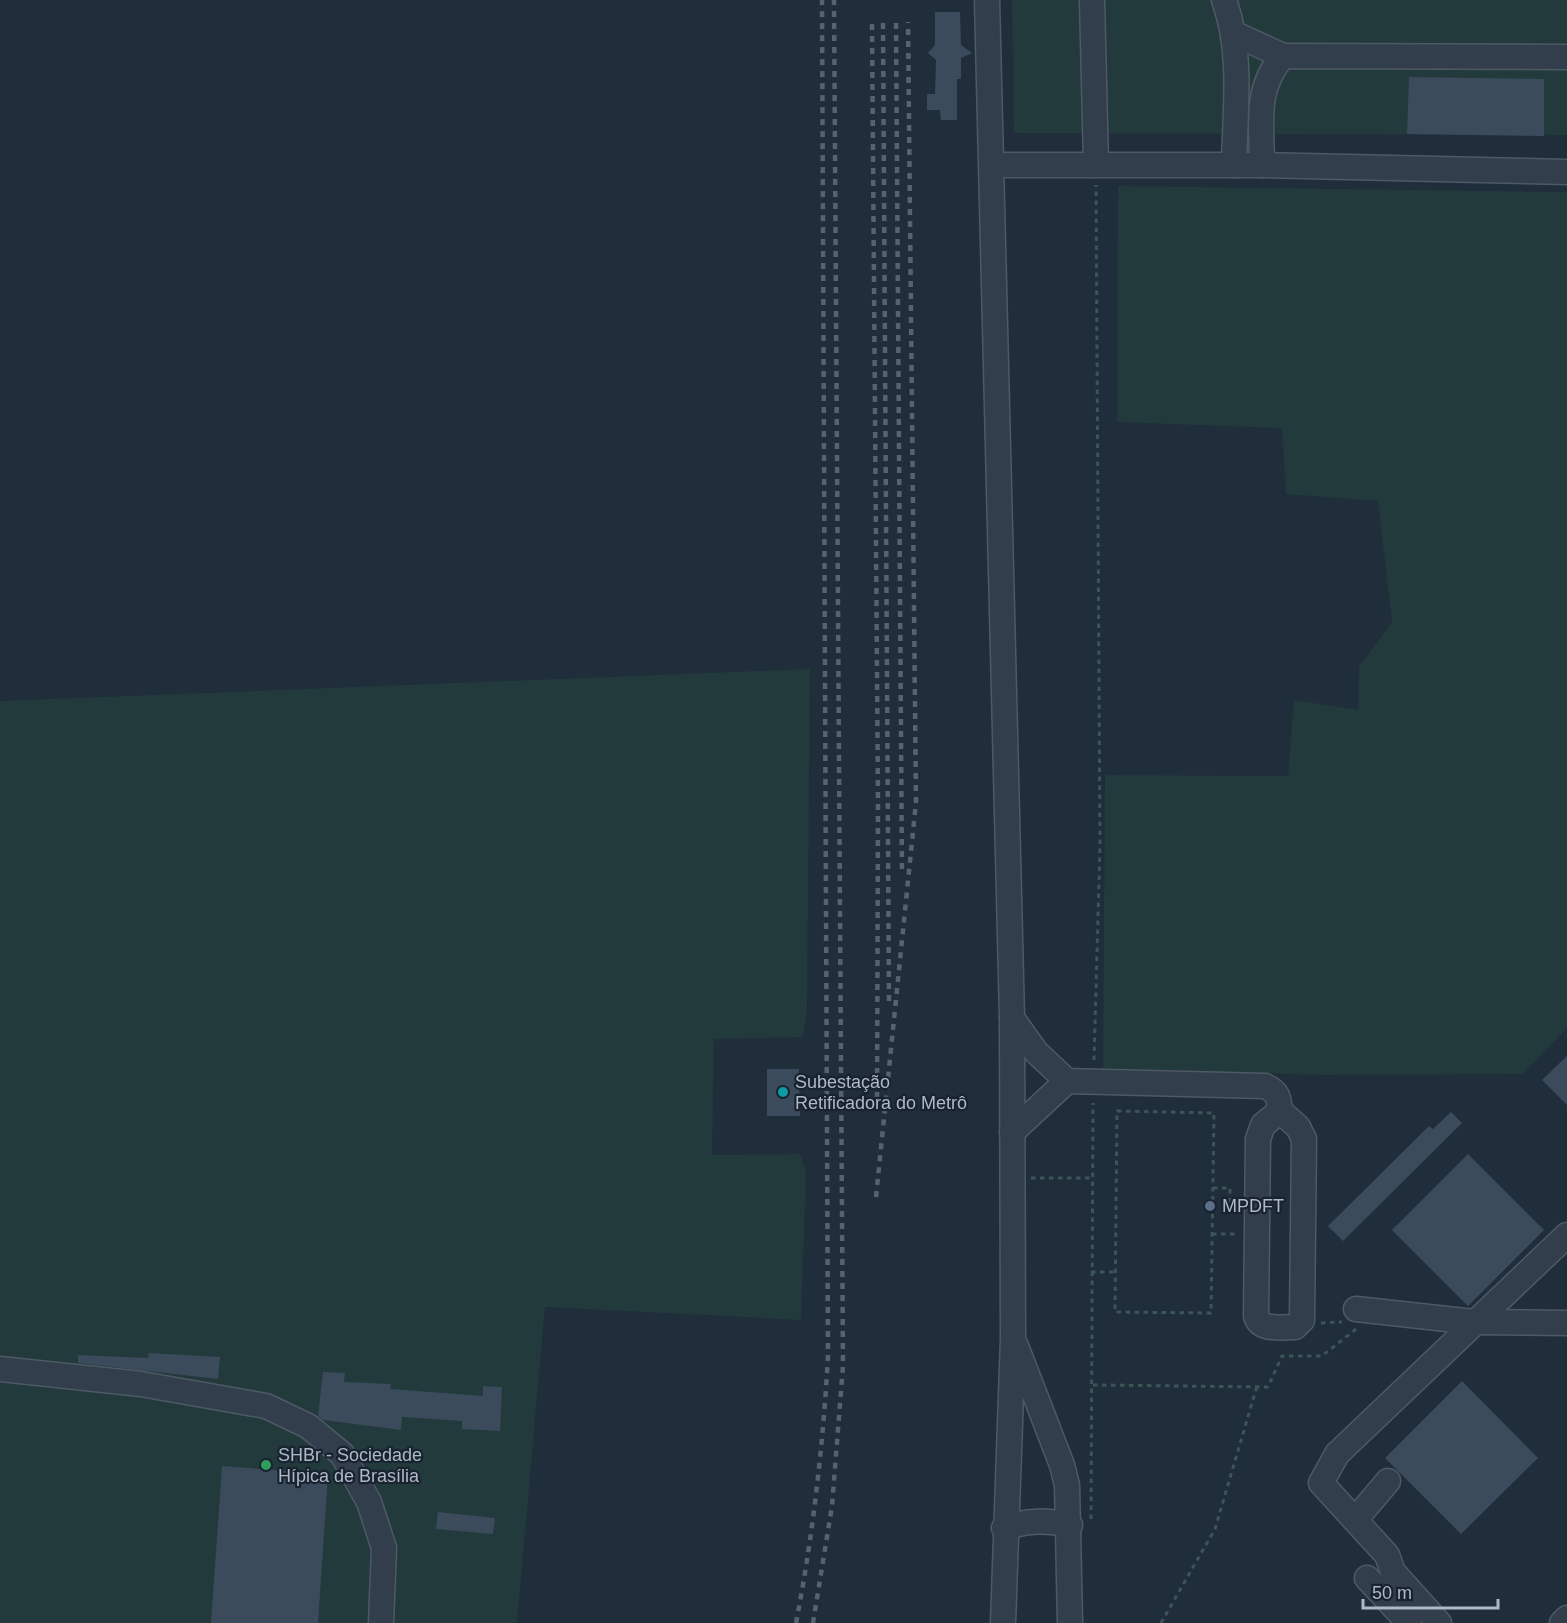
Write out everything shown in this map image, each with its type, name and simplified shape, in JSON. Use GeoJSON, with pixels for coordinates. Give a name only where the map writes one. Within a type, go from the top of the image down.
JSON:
{"type":"FeatureCollection","features":[{"type":"Feature","properties":{"kind":"street"},"geometry":{"type":"LineString","coordinates":[[987,0],[1012,1018],[1013,1338],[1004,1528],[1003,1623]]}},
{"type":"Feature","properties":{"kind":"street"},"geometry":{"type":"LineString","coordinates":[[1092,0],[1096,165]]}},
{"type":"Feature","properties":{"kind":"street"},"geometry":{"type":"LineString","coordinates":[[1224,0],[1235,34],[1234,165]]}},
{"type":"Feature","properties":{"kind":"street"},"geometry":{"type":"LineString","coordinates":[[1235,34],[1283,56],[1567,57]]}},
{"type":"Feature","properties":{"kind":"street"},"geometry":{"type":"LineString","coordinates":[[1262,165],[1263,92],[1268,77],[1283,56]]}},
{"type":"Feature","properties":{"kind":"street"},"geometry":{"type":"LineString","coordinates":[[992,165],[1262,165],[1567,172]]}},
{"type":"Feature","properties":{"kind":"street"},"geometry":{"type":"LineString","coordinates":[[1012,1018],[1035,1052],[1067,1081],[1203,1094],[1265,1086],[1274,1090],[1279,1098],[1280,1112],[1298,1127],[1304,1139],[1302,1320],[1295,1327],[1263,1326],[1258,1323],[1258,1139],[1263,1125],[1280,1112]]}},
{"type":"Feature","properties":{"kind":"street"},"geometry":{"type":"LineString","coordinates":[[1012,1132],[1067,1081]]}},
{"type":"Feature","properties":{"kind":"street"},"geometry":{"type":"LineString","coordinates":[[1439,1623],[1393,1572],[1387,1555],[1321,1483],[1337,1454],[1473,1322],[1567,1235]]}},
{"type":"Feature","properties":{"kind":"street"},"geometry":{"type":"LineString","coordinates":[[1358,1314],[1473,1322],[1567,1323]]}},
{"type":"Feature","properties":{"kind":"street"},"geometry":{"type":"LineString","coordinates":[[1013,1338],[1062,1465],[1080,1527],[1070,1623]]}},
{"type":"Feature","properties":{"kind":"street"},"geometry":{"type":"LineString","coordinates":[[0,1369],[141,1384],[266,1406],[308,1426],[342,1454],[369,1502],[384,1548],[381,1623]]}},
{"type":"Feature","properties":{"kind":"street"},"geometry":{"type":"LineString","coordinates":[[1355,1520],[1388,1481]]}},
{"type":"Feature","properties":{"kind":"street"},"geometry":{"type":"LineString","coordinates":[[1004,1528],[1024,1522],[1046,1520],[1080,1527]]}},
{"type":"Feature","properties":{"kind":"street"},"geometry":{"type":"LineString","coordinates":[[1367,1578],[1408,1623]]}},
{"type":"Feature","properties":{"kind":"street"},"geometry":{"type":"LineString","coordinates":[[1562,1623],[1567,1618]]}},
{"type":"Feature","properties":{"kind":"path"},"geometry":{"type":"LineString","coordinates":[[1080,1527],[1093,1385],[1092,1178],[1100,845],[1096,165]]}},
{"type":"Feature","properties":{"kind":"path"},"geometry":{"type":"LineString","coordinates":[[1118,1111],[1214,1113],[1212,1234],[1211,1313],[1115,1312],[1118,1111]]}},
{"type":"Feature","properties":{"kind":"path"},"geometry":{"type":"LineString","coordinates":[[1013,1178],[1092,1178]]}},
{"type":"Feature","properties":{"kind":"path"},"geometry":{"type":"LineString","coordinates":[[1213,1188],[1230,1188],[1230,1212],[1235,1212],[1235,1189],[1257,1190]]}},
{"type":"Feature","properties":{"kind":"path"},"geometry":{"type":"LineString","coordinates":[[1212,1234],[1240,1234]]}},
{"type":"Feature","properties":{"kind":"path"},"geometry":{"type":"LineString","coordinates":[[1091,1272],[1115,1272]]}},
{"type":"Feature","properties":{"kind":"path"},"geometry":{"type":"LineString","coordinates":[[1302,1320],[1358,1314]]}},
{"type":"Feature","properties":{"kind":"path"},"geometry":{"type":"LineString","coordinates":[[1093,1385],[1268,1387],[1282,1356],[1322,1356],[1342,1343],[1358,1314]]}},
{"type":"Feature","properties":{"kind":"path"},"geometry":{"type":"LineString","coordinates":[[1161,1623],[1215,1529],[1257,1386]]}},
{"type":"Feature","properties":{"kind":"green space"},"geometry":{"type":"Polygon","coordinates":[[[1012,0],[1567,0],[1567,135],[1014,133],[1012,0]]]}},
{"type":"Feature","properties":{"kind":"green space"},"geometry":{"type":"Polygon","coordinates":[[[1118,186],[1567,192],[1567,1028],[1523,1074],[1323,1075],[1103,1069],[1105,775],[1288,776],[1294,700],[1358,710],[1359,667],[1392,622],[1378,501],[1286,494],[1282,428],[1117,422],[1118,186]]]}},
{"type":"Feature","properties":{"kind":"green space"},"geometry":{"type":"Polygon","coordinates":[[[810,669],[807,1009],[803,1037],[714,1039],[712,1155],[800,1154],[806,1173],[801,1320],[545,1307],[517,1623],[0,1623],[0,701],[810,669]]]}},
{"type":"Feature","properties":{"kind":"building"},"geometry":{"type":"Polygon","coordinates":[[[935,12],[960,12],[961,45],[972,53],[961,58],[961,79],[957,79],[957,120],[941,120],[940,110],[927,110],[927,94],[935,94],[936,60],[928,53],[935,45],[935,12]]]}},
{"type":"Feature","properties":{"kind":"building"},"geometry":{"type":"Polygon","coordinates":[[[1409,77],[1544,79],[1544,136],[1407,134],[1409,77]]]}},
{"type":"Feature","properties":{"kind":"building"},"geometry":{"type":"Polygon","coordinates":[[[1567,1056],[1567,1105],[1542,1080],[1567,1056]]]}},
{"type":"Feature","properties":{"kind":"building","name":"Subestação Retificadora do Metrô"},"geometry":{"type":"Polygon","coordinates":[[[767,1069],[799,1069],[800,1116],[767,1116],[767,1069]]]}},
{"type":"Feature","properties":{"kind":"building"},"geometry":{"type":"Polygon","coordinates":[[[1451,1112],[1462,1123],[1343,1241],[1328,1226],[1429,1126],[1433,1129],[1451,1112]]]}},
{"type":"Feature","properties":{"kind":"building"},"geometry":{"type":"Polygon","coordinates":[[[1468,1154],[1544,1230],[1468,1306],[1392,1230],[1468,1154]]]}},
{"type":"Feature","properties":{"kind":"building"},"geometry":{"type":"Polygon","coordinates":[[[149,1353],[220,1357],[218,1379],[78,1363],[78,1355],[148,1358],[149,1353]]]}},
{"type":"Feature","properties":{"kind":"building"},"geometry":{"type":"Polygon","coordinates":[[[323,1372],[345,1373],[344,1382],[391,1384],[390,1389],[483,1396],[483,1386],[502,1387],[500,1431],[462,1429],[462,1421],[402,1417],[401,1430],[323,1420],[318,1416],[323,1372]]]}},
{"type":"Feature","properties":{"kind":"building"},"geometry":{"type":"Polygon","coordinates":[[[1462,1381],[1538,1458],[1461,1534],[1385,1458],[1462,1381]]]}},
{"type":"Feature","properties":{"kind":"building"},"geometry":{"type":"Polygon","coordinates":[[[222,1466],[328,1474],[318,1623],[211,1623],[222,1466]]]}},
{"type":"Feature","properties":{"kind":"building"},"geometry":{"type":"Polygon","coordinates":[[[438,1512],[495,1518],[493,1534],[436,1529],[438,1512]]]}},
{"type":"Feature","properties":{"kind":"railway"},"geometry":{"type":"LineString","coordinates":[[796,1623],[816,1490],[828,1356],[822,0]]}},
{"type":"Feature","properties":{"kind":"railway"},"geometry":{"type":"LineString","coordinates":[[813,1623],[832,1506],[843,1366],[834,0]]}},
{"type":"Feature","properties":{"kind":"railway"},"geometry":{"type":"LineString","coordinates":[[876,1197],[916,802],[908,22]]}},
{"type":"Feature","properties":{"kind":"railway"},"geometry":{"type":"LineString","coordinates":[[883,23],[889,1004]]}},
{"type":"Feature","properties":{"kind":"railway"},"geometry":{"type":"LineString","coordinates":[[896,23],[902,875]]}},
{"type":"Feature","properties":{"kind":"railway"},"geometry":{"type":"LineString","coordinates":[[872,24],[878,802],[877,1116]]}},
{"type":"Feature","properties":{"kind":"place","name":"Subestação Retificadora do Metrô"},"geometry":{"type":"Point","coordinates":[783,1092]}},
{"type":"Feature","properties":{"kind":"place","name":"MPDFT"},"geometry":{"type":"Point","coordinates":[1210,1206]}},
{"type":"Feature","properties":{"kind":"place","name":"SHBr - Sociedade Hípica de Brasília"},"geometry":{"type":"Point","coordinates":[266,1465]}}]}
